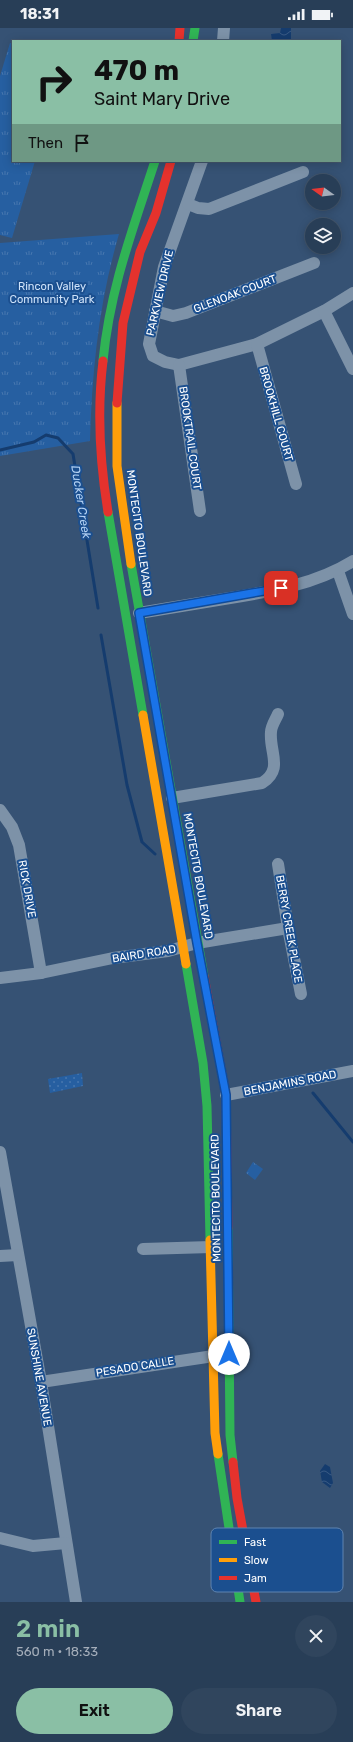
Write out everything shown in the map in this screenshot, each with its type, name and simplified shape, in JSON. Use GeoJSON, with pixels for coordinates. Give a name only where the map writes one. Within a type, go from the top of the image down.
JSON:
{"type":"FeatureCollection","features":[{"type":"Feature","properties":{"kind":"main road"},"geometry":{"type":"LineString","coordinates":[[179,40],[180,28]]}},
{"type":"Feature","properties":{"kind":"main road"},"geometry":{"type":"LineString","coordinates":[[193,40],[195,28]]}},
{"type":"Feature","properties":{"kind":"main road","name":"MONTECITO BOULEVARD"},"geometry":{"type":"LineString","coordinates":[[155,162],[126,247],[115,286],[108,323],[101,378],[100,435],[102,466],[110,520],[203,1063],[207,1106],[215,1433],[229,1528]]}},
{"type":"Feature","properties":{"kind":"main road","name":"MONTECITO BOULEVARD"},"geometry":{"type":"LineString","coordinates":[[171,162],[156,213],[140,252],[123,323],[117,383],[117,466],[122,509],[139,613],[197,943],[226,1095],[230,1435],[237,1498],[242,1528]]}},
{"type":"Feature","properties":{"kind":"main road","name":"MONTECITO BOULEVARD"},"geometry":{"type":"LineString","coordinates":[[239,1592],[240,1602]]}},
{"type":"Feature","properties":{"kind":"main road","name":"MONTECITO BOULEVARD"},"geometry":{"type":"LineString","coordinates":[[254,1592],[256,1602]]}},
{"type":"Feature","properties":{"kind":"street"},"geometry":{"type":"LineString","coordinates":[[223,40],[224,28]]}},
{"type":"Feature","properties":{"kind":"street","name":"PARKVIEW DRIVE"},"geometry":{"type":"LineString","coordinates":[[202,162],[188,204],[178,226],[164,266],[149,344],[153,356],[158,360],[179,365],[257,344],[324,311],[353,293]]}},
{"type":"Feature","properties":{"kind":"street"},"geometry":{"type":"LineString","coordinates":[[188,204],[198,208],[209,209],[303,172]]}},
{"type":"Feature","properties":{"kind":"street","name":"GLENOAK COURT"},"geometry":{"type":"LineString","coordinates":[[155,311],[173,316],[186,313],[314,263]]}},
{"type":"Feature","properties":{"kind":"street"},"geometry":{"type":"LineString","coordinates":[[324,311],[353,369]]}},
{"type":"Feature","properties":{"kind":"street","name":"BROOKHILL COURT"},"geometry":{"type":"LineString","coordinates":[[257,344],[296,484]]}},
{"type":"Feature","properties":{"kind":"street","name":"BROOKTRAIL COURT"},"geometry":{"type":"LineString","coordinates":[[179,365],[200,511]]}},
{"type":"Feature","properties":{"kind":"street"},"geometry":{"type":"LineString","coordinates":[[139,613],[267,592],[309,582],[338,571],[353,562]]}},
{"type":"Feature","properties":{"kind":"street"},"geometry":{"type":"LineString","coordinates":[[338,571],[353,614]]}},
{"type":"Feature","properties":{"kind":"street"},"geometry":{"type":"LineString","coordinates":[[172,798],[262,783],[270,778],[274,771],[270,731],[278,714]]}},
{"type":"Feature","properties":{"kind":"street","name":"RICK DRIVE"},"geometry":{"type":"LineString","coordinates":[[0,810],[12,827],[19,845],[41,973]]}},
{"type":"Feature","properties":{"kind":"street","name":"BERRY CREEK PLACE"},"geometry":{"type":"LineString","coordinates":[[278,864],[288,928],[301,994]]}},
{"type":"Feature","properties":{"kind":"street","name":"BAIRD ROAD"},"geometry":{"type":"LineString","coordinates":[[0,978],[41,973],[113,958],[168,951],[197,943],[288,928]]}},
{"type":"Feature","properties":{"kind":"street","name":"BENJAMINS ROAD"},"geometry":{"type":"LineString","coordinates":[[226,1095],[353,1071]]}},
{"type":"Feature","properties":{"kind":"street","name":"SUNSHINE AVENUE"},"geometry":{"type":"LineString","coordinates":[[0,1152],[41,1382],[76,1602]]}},
{"type":"Feature","properties":{"kind":"street"},"geometry":{"type":"LineString","coordinates":[[143,1249],[211,1247]]}},
{"type":"Feature","properties":{"kind":"street"},"geometry":{"type":"LineString","coordinates":[[0,1256],[18,1254]]}},
{"type":"Feature","properties":{"kind":"street","name":"PESADO CALLE"},"geometry":{"type":"LineString","coordinates":[[41,1382],[214,1355],[229,1354]]}},
{"type":"Feature","properties":{"kind":"street"},"geometry":{"type":"LineString","coordinates":[[0,1538],[33,1546],[66,1542]]}},
{"type":"Feature","properties":{"kind":"green space"},"geometry":{"type":"Polygon","coordinates":[[[10,43],[12,44],[12,162],[35,162],[12,238],[0,235],[0,76],[10,43]]]}},
{"type":"Feature","properties":{"kind":"green space","name":"Rincon Valley Community Park"},"geometry":{"type":"Polygon","coordinates":[[[119,234],[106,285],[98,336],[90,441],[0,456],[0,243],[119,234]]]}},
{"type":"Feature","properties":{"kind":"green space"},"geometry":{"type":"Polygon","coordinates":[[[82,1073],[83,1086],[50,1093],[48,1079],[82,1073]]]}},
{"type":"Feature","properties":{"kind":"green space"},"geometry":{"type":"Polygon","coordinates":[[[253,1162],[263,1169],[255,1180],[246,1173],[253,1162]]]}},
{"type":"Feature","properties":{"kind":"water"},"geometry":{"type":"Polygon","coordinates":[[[281,28],[291,28],[291,40],[272,40],[271,34],[280,33],[281,28]]]}},
{"type":"Feature","properties":{"kind":"water"},"geometry":{"type":"Polygon","coordinates":[[[325,1464],[330,1467],[333,1483],[330,1488],[322,1482],[320,1471],[325,1464]]]}},
{"type":"Feature","properties":{"kind":"waterway","name":"Ducker Creek"},"geometry":{"type":"LineString","coordinates":[[0,450],[34,442],[46,435],[58,438],[73,454],[98,608]]}},
{"type":"Feature","properties":{"kind":"waterway","name":"Ducker Creek"},"geometry":{"type":"LineString","coordinates":[[101,635],[127,785],[142,842],[155,854]]}},
{"type":"Feature","properties":{"kind":"waterway","name":"Ducker Creek"},"geometry":{"type":"LineString","coordinates":[[313,1093],[353,1142]]}},
{"type":"Feature","properties":{"kind":"traffic: fast"},"geometry":{"type":"LineString","coordinates":[[193,40],[195,28]]}},
{"type":"Feature","properties":{"kind":"traffic: fast"},"geometry":{"type":"LineString","coordinates":[[103,361],[106,334],[123,259],[155,162]]}},
{"type":"Feature","properties":{"kind":"traffic: fast"},"geometry":{"type":"LineString","coordinates":[[108,512],[143,715]]}},
{"type":"Feature","properties":{"kind":"traffic: fast"},"geometry":{"type":"LineString","coordinates":[[131,564],[204,976]]}},
{"type":"Feature","properties":{"kind":"traffic: fast"},"geometry":{"type":"LineString","coordinates":[[186,964],[203,1063],[207,1106],[210,1240]]}},
{"type":"Feature","properties":{"kind":"traffic: fast"},"geometry":{"type":"LineString","coordinates":[[228,1228],[230,1435],[233,1462]]}},
{"type":"Feature","properties":{"kind":"traffic: fast"},"geometry":{"type":"LineString","coordinates":[[218,1454],[229,1528]]}},
{"type":"Feature","properties":{"kind":"traffic: fast"},"geometry":{"type":"LineString","coordinates":[[239,1592],[240,1602]]}},
{"type":"Feature","properties":{"kind":"traffic: slow"},"geometry":{"type":"LineString","coordinates":[[117,403],[117,466],[131,564]]}},
{"type":"Feature","properties":{"kind":"traffic: slow"},"geometry":{"type":"LineString","coordinates":[[143,715],[186,964]]}},
{"type":"Feature","properties":{"kind":"traffic: slow"},"geometry":{"type":"LineString","coordinates":[[210,1240],[215,1433],[218,1454]]}},
{"type":"Feature","properties":{"kind":"traffic: jam"},"geometry":{"type":"LineString","coordinates":[[179,40],[180,28]]}},
{"type":"Feature","properties":{"kind":"traffic: jam"},"geometry":{"type":"LineString","coordinates":[[117,403],[123,323],[140,252],[156,213],[171,162]]}},
{"type":"Feature","properties":{"kind":"traffic: jam"},"geometry":{"type":"LineString","coordinates":[[103,361],[100,398],[100,436],[108,512]]}},
{"type":"Feature","properties":{"kind":"traffic: jam"},"geometry":{"type":"LineString","coordinates":[[204,976],[226,1095],[228,1228]]}},
{"type":"Feature","properties":{"kind":"traffic: jam"},"geometry":{"type":"LineString","coordinates":[[233,1462],[242,1528]]}},
{"type":"Feature","properties":{"kind":"traffic: jam"},"geometry":{"type":"LineString","coordinates":[[254,1592],[256,1602]]}},
{"type":"Feature","properties":{"kind":"route"},"geometry":{"type":"LineString","coordinates":[[229,1354],[229,1247],[226,1095],[197,943],[139,613],[267,592],[281,588]]}}]}
